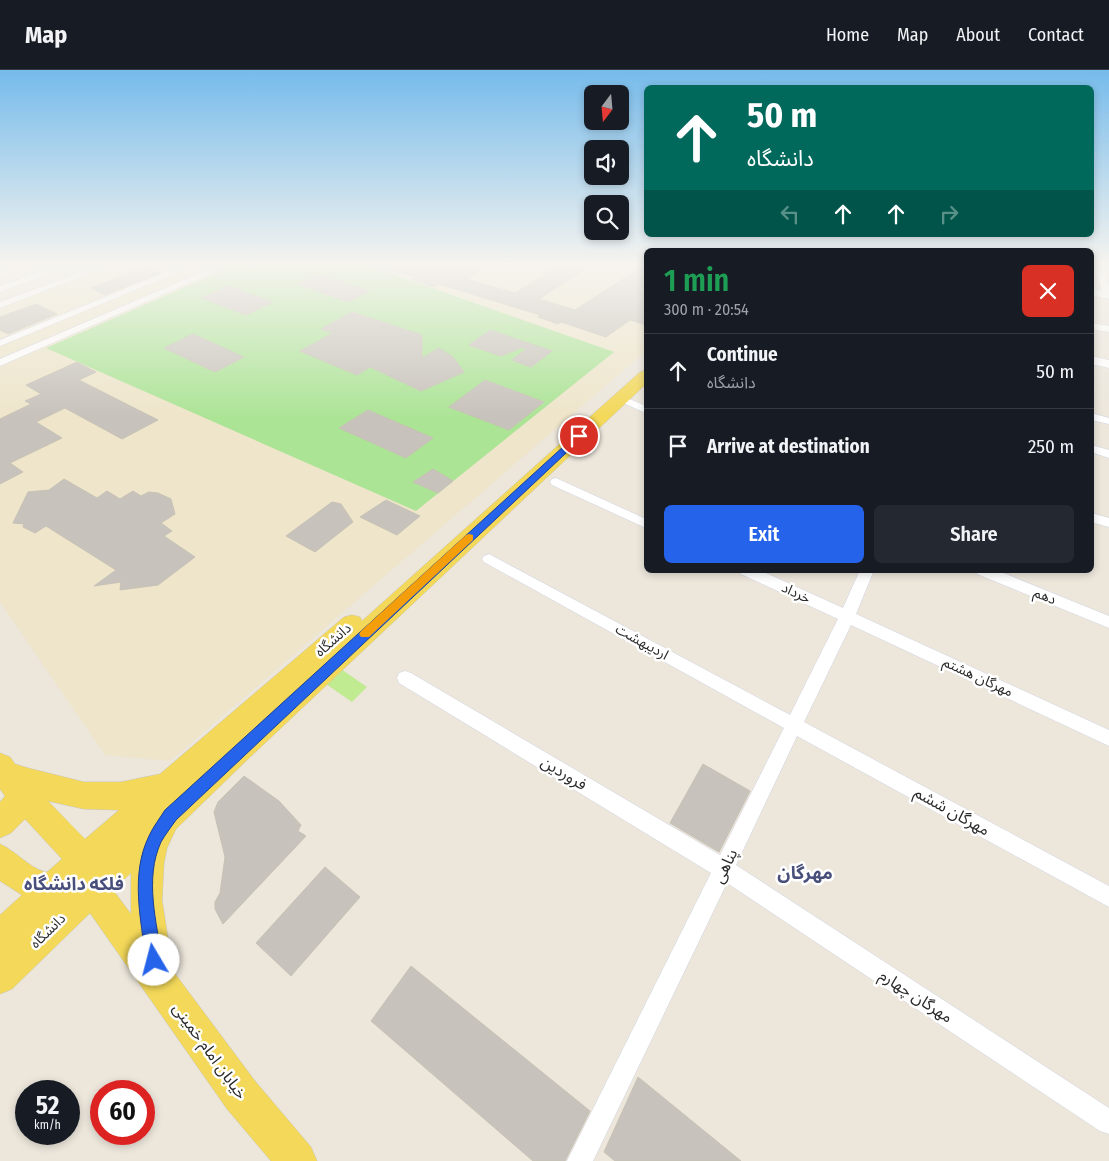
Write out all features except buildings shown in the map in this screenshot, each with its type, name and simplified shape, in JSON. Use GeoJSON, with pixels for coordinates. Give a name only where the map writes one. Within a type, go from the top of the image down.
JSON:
{"type":"FeatureCollection","features":[{"type":"Feature","properties":{"kind":"main road"},"geometry":{"type":"LineString","coordinates":[[1094,361],[1109,364]]}},
{"type":"Feature","properties":{"kind":"main road","name":"دانشگاه"},"geometry":{"type":"LineString","coordinates":[[0,977],[88,874],[644,367]]}},
{"type":"Feature","properties":{"kind":"main road","name":"دانشگاه"},"geometry":{"type":"LineString","coordinates":[[169,800],[644,376]]}},
{"type":"Feature","properties":{"kind":"main road"},"geometry":{"type":"LineString","coordinates":[[0,822],[14,809],[9,778],[72,795],[116,797],[142,794],[169,800],[147,864],[145,890],[156,978]]}},
{"type":"Feature","properties":{"kind":"main road","name":"خیابان امام خمینی"},"geometry":{"type":"LineString","coordinates":[[9,778],[88,874],[156,978],[241,1094],[297,1161]]}},
{"type":"Feature","properties":{"kind":"main road"},"geometry":{"type":"LineString","coordinates":[[0,860],[21,879],[50,891],[88,874]]}},
{"type":"Feature","properties":{"kind":"main road","name":"دانشگاه"},"geometry":{"type":"LineString","coordinates":[[0,938],[50,891]]}},
{"type":"Feature","properties":{"kind":"street"},"geometry":{"type":"LineString","coordinates":[[0,343],[69,315]]}},
{"type":"Feature","properties":{"kind":"street"},"geometry":{"type":"LineString","coordinates":[[0,363],[111,315]]}},
{"type":"Feature","properties":{"kind":"street"},"geometry":{"type":"LineString","coordinates":[[1094,326],[1109,329]]}},
{"type":"Feature","properties":{"kind":"street"},"geometry":{"type":"LineString","coordinates":[[620,398],[644,409]]}},
{"type":"Feature","properties":{"kind":"street"},"geometry":{"type":"LineString","coordinates":[[1094,417],[1109,421]]}},
{"type":"Feature","properties":{"kind":"street"},"geometry":{"type":"LineString","coordinates":[[1094,449],[1109,454]]}},
{"type":"Feature","properties":{"kind":"street"},"geometry":{"type":"LineString","coordinates":[[556,482],[644,523]]}},
{"type":"Feature","properties":{"kind":"street"},"geometry":{"type":"LineString","coordinates":[[1094,518],[1109,523]]}},
{"type":"Feature","properties":{"kind":"street","name":"اردیبهشت"},"geometry":{"type":"LineString","coordinates":[[489,559],[794,724]]}},
{"type":"Feature","properties":{"kind":"street","name":"خرداد"},"geometry":{"type":"LineString","coordinates":[[752,573],[847,617]]}},
{"type":"Feature","properties":{"kind":"street","name":"پناهی"},"geometry":{"type":"LineString","coordinates":[[580,1161],[847,617],[866,573]]}},
{"type":"Feature","properties":{"kind":"street","name":"دهم"},"geometry":{"type":"LineString","coordinates":[[989,573],[1109,622]]}},
{"type":"Feature","properties":{"kind":"street","name":"مهرگان هشتم"},"geometry":{"type":"LineString","coordinates":[[847,617],[1109,738]]}},
{"type":"Feature","properties":{"kind":"street","name":"فروردین"},"geometry":{"type":"LineString","coordinates":[[405,678],[724,868]]}},
{"type":"Feature","properties":{"kind":"street","name":"مهرگان ششم"},"geometry":{"type":"LineString","coordinates":[[794,724],[1109,897]]}},
{"type":"Feature","properties":{"kind":"street","name":"مهرگان چهارم"},"geometry":{"type":"LineString","coordinates":[[724,868],[1109,1122]]}},
{"type":"Feature","properties":{"kind":"shaded area"},"geometry":{"type":"Polygon","coordinates":[[[0,315],[644,315],[644,353],[170,761],[105,755],[0,602],[0,315]]]}},
{"type":"Feature","properties":{"kind":"green space"},"geometry":{"type":"Polygon","coordinates":[[[122,315],[509,315],[614,352],[416,511],[46,348],[122,315]]]}},
{"type":"Feature","properties":{"kind":"green space"},"geometry":{"type":"Polygon","coordinates":[[[341,669],[367,687],[352,702],[326,684],[341,669]]]}},
{"type":"Feature","properties":{"kind":"slow traffic"},"geometry":{"type":"LineString","coordinates":[[365,634],[469,538]]}},
{"type":"Feature","properties":{"kind":"district","name":"مهرگان"},"geometry":{"type":"Point","coordinates":[805,873]}},
{"type":"Feature","properties":{"kind":"district","name":"فلکه دانشگاه"},"geometry":{"type":"Point","coordinates":[74,884]}},
{"type":"Feature","properties":{"kind":"route"},"geometry":{"type":"LineString","coordinates":[[154,960],[145,890],[147,864],[155,839],[170,815],[579,436]]}}]}
